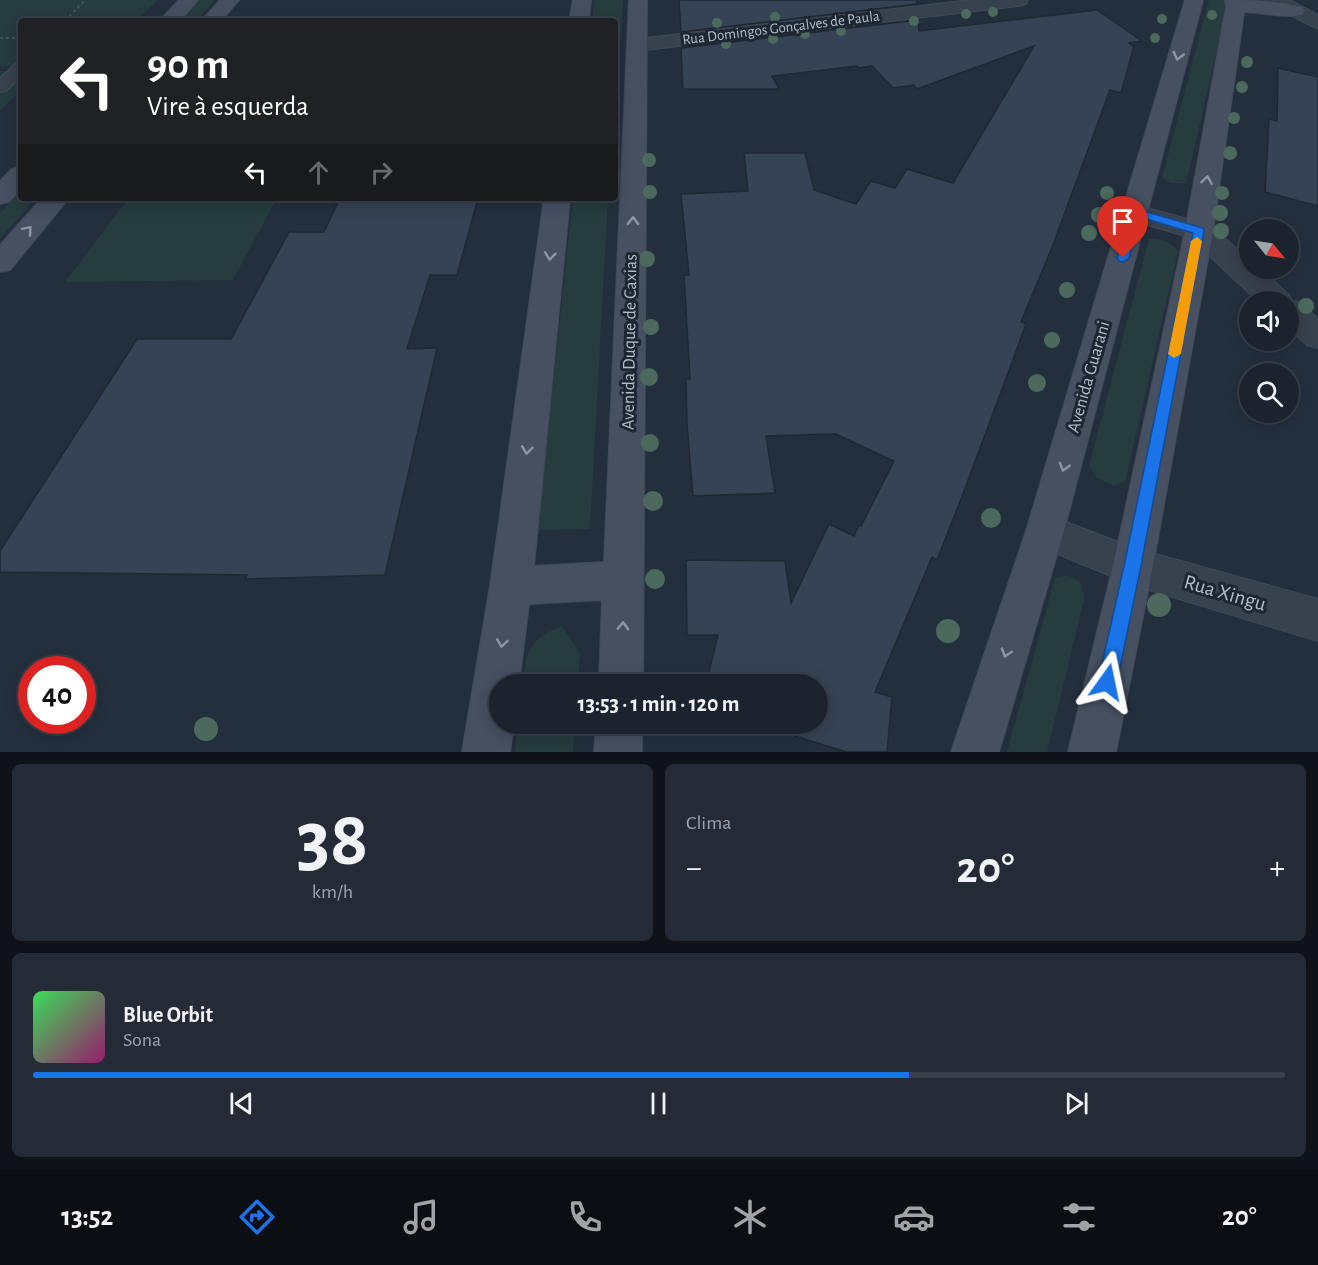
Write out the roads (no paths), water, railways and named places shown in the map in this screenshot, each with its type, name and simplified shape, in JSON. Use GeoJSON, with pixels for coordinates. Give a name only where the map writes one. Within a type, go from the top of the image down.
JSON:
{"type":"FeatureCollection","features":[{"type":"Feature","properties":{"kind":"street"},"geometry":{"type":"LineString","coordinates":[[172,18],[189,0]]}},
{"type":"Feature","properties":{"kind":"street"},"geometry":{"type":"LineString","coordinates":[[214,18],[230,0]]}},
{"type":"Feature","properties":{"kind":"street"},"geometry":{"type":"LineString","coordinates":[[579,18],[582,0]]}},
{"type":"Feature","properties":{"kind":"street","name":"Avenida Duque de Caxias"},"geometry":{"type":"LineString","coordinates":[[621,674],[625,580],[626,45],[638,0]]}},
{"type":"Feature","properties":{"kind":"street","name":"Rua Domingos Gonçalves de Paula"},"geometry":{"type":"LineString","coordinates":[[626,45],[1019,0]]}},
{"type":"Feature","properties":{"kind":"street","name":"Avenida Guarani"},"geometry":{"type":"LineString","coordinates":[[975,752],[1045,531],[1194,0]]}},
{"type":"Feature","properties":{"kind":"street"},"geometry":{"type":"LineString","coordinates":[[1275,0],[1318,23]]}},
{"type":"Feature","properties":{"kind":"street"},"geometry":{"type":"LineString","coordinates":[[1092,752],[1133,566],[1199,231],[1235,4],[1295,11]]}},
{"type":"Feature","properties":{"kind":"street"},"geometry":{"type":"LineString","coordinates":[[0,196],[18,177]]}},
{"type":"Feature","properties":{"kind":"street"},"geometry":{"type":"LineString","coordinates":[[0,263],[53,201]]}},
{"type":"Feature","properties":{"kind":"street"},"geometry":{"type":"LineString","coordinates":[[486,752],[511,586],[557,201]]}},
{"type":"Feature","properties":{"kind":"street"},"geometry":{"type":"LineString","coordinates":[[1136,213],[1199,231],[1266,291]]}},
{"type":"Feature","properties":{"kind":"street"},"geometry":{"type":"LineString","coordinates":[[1299,320],[1318,337]]}},
{"type":"Feature","properties":{"kind":"street","name":"Rua Xingu"},"geometry":{"type":"LineString","coordinates":[[1045,531],[1133,566],[1318,620]]}},
{"type":"Feature","properties":{"kind":"street"},"geometry":{"type":"LineString","coordinates":[[511,586],[625,580]]}},
{"type":"Feature","properties":{"kind":"street"},"geometry":{"type":"LineString","coordinates":[[618,752],[619,734]]}},
{"type":"Feature","properties":{"kind":"lane"},"geometry":{"type":"LineString","coordinates":[[0,87],[18,71]]}}]}
